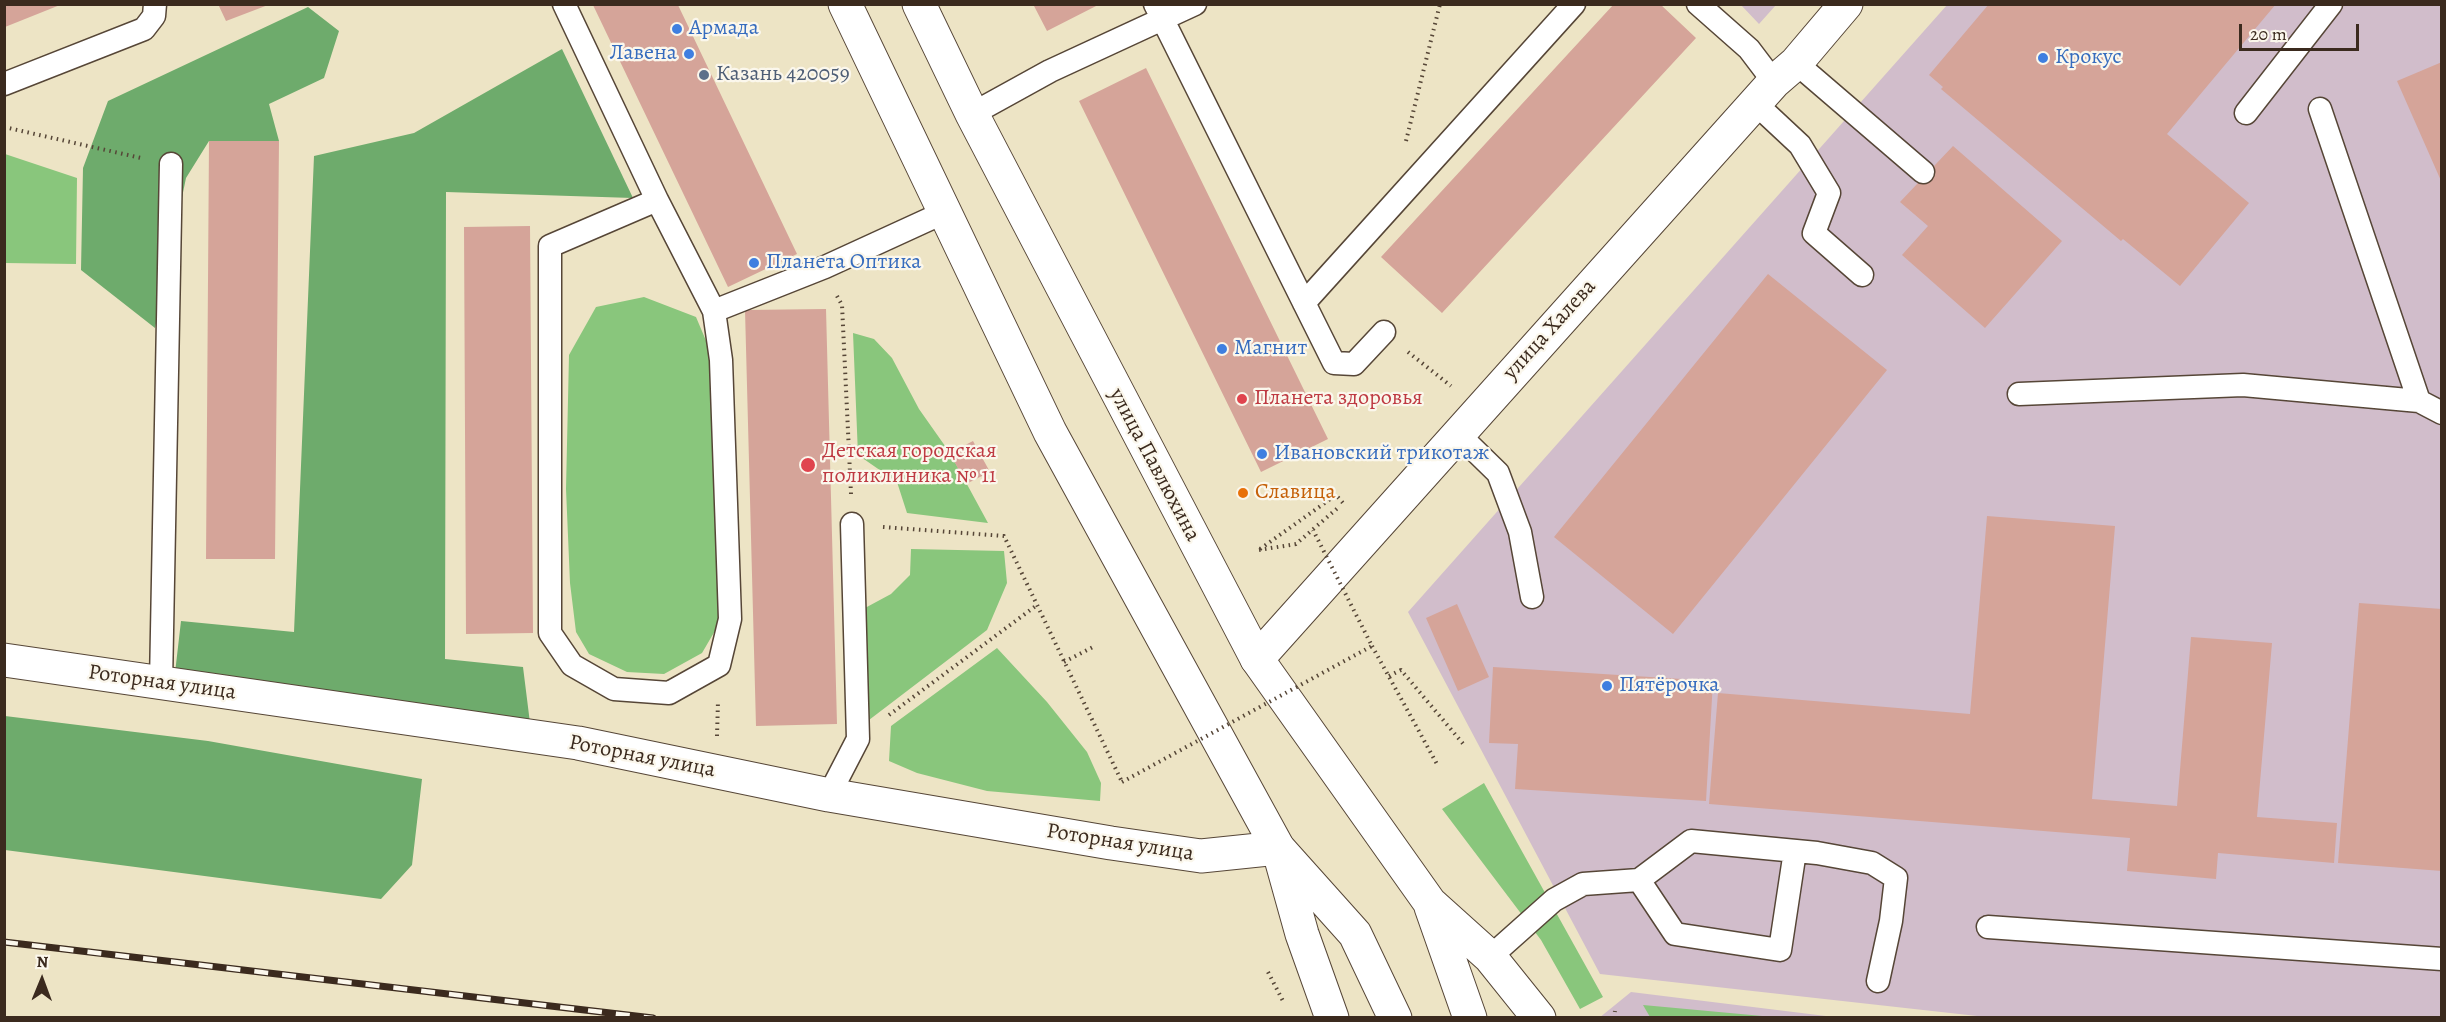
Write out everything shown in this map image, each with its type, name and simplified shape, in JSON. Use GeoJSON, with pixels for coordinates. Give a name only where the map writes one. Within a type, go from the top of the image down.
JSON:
{"type":"FeatureCollection","features":[{"type":"Feature","properties":{"kind":"main road"},"geometry":{"type":"LineString","coordinates":[[845,4],[1050,432],[1278,848],[1302,934],[1332,1017]]}},
{"type":"Feature","properties":{"kind":"main road","name":"улица Павлюхина"},"geometry":{"type":"LineString","coordinates":[[919,4],[972,114],[1257,659],[1430,903],[1490,957],[1539,1017]]}},
{"type":"Feature","properties":{"kind":"main road","name":"улица Халева"},"geometry":{"type":"LineString","coordinates":[[1257,659],[1846,4]]}},
{"type":"Feature","properties":{"kind":"main road","name":"Роторная улица"},"geometry":{"type":"LineString","coordinates":[[4,660],[578,743],[829,795],[1200,856],[1278,848]]}},
{"type":"Feature","properties":{"kind":"main road"},"geometry":{"type":"LineString","coordinates":[[1278,848],[1355,933],[1395,1017]]}},
{"type":"Feature","properties":{"kind":"main road","name":"улица Павлюхина"},"geometry":{"type":"LineString","coordinates":[[1430,903],[1470,1017]]}},
{"type":"Feature","properties":{"kind":"lane"},"geometry":{"type":"LineString","coordinates":[[4,84],[144,29],[154,16],[155,4]]}},
{"type":"Feature","properties":{"kind":"lane"},"geometry":{"type":"LineString","coordinates":[[564,4],[657,200],[714,311],[721,360],[730,619],[719,664],[669,693],[614,689],[572,665],[550,633],[550,246],[657,200]]}},
{"type":"Feature","properties":{"kind":"lane"},"geometry":{"type":"LineString","coordinates":[[972,114],[1160,13],[1195,4]]}},
{"type":"Feature","properties":{"kind":"lane"},"geometry":{"type":"LineString","coordinates":[[1304,303],[1574,4]]}},
{"type":"Feature","properties":{"kind":"lane"},"geometry":{"type":"LineString","coordinates":[[1698,4],[1749,49],[1775,83],[1800,145],[1829,193],[1814,233],[1862,275]]}},
{"type":"Feature","properties":{"kind":"lane"},"geometry":{"type":"LineString","coordinates":[[2246,113],[2331,4]]}},
{"type":"Feature","properties":{"kind":"lane"},"geometry":{"type":"LineString","coordinates":[[1160,13],[1334,363],[1354,364],[1384,332]]}},
{"type":"Feature","properties":{"kind":"lane"},"geometry":{"type":"LineString","coordinates":[[1775,83],[1923,172]]}},
{"type":"Feature","properties":{"kind":"lane"},"geometry":{"type":"LineString","coordinates":[[2320,109],[2419,401]]}},
{"type":"Feature","properties":{"kind":"lane"},"geometry":{"type":"LineString","coordinates":[[161,683],[171,165]]}},
{"type":"Feature","properties":{"kind":"lane"},"geometry":{"type":"LineString","coordinates":[[714,311],[825,267],[945,212]]}},
{"type":"Feature","properties":{"kind":"lane"},"geometry":{"type":"LineString","coordinates":[[2019,394],[2243,385],[2419,401],[2442,413]]}},
{"type":"Feature","properties":{"kind":"lane"},"geometry":{"type":"LineString","coordinates":[[1458,434],[1498,473],[1520,532],[1532,597]]}},
{"type":"Feature","properties":{"kind":"lane"},"geometry":{"type":"LineString","coordinates":[[829,795],[858,739],[852,524]]}},
{"type":"Feature","properties":{"kind":"lane"},"geometry":{"type":"LineString","coordinates":[[1490,957],[1554,900],[1583,884],[1639,880],[1691,841],[1817,853],[1872,863],[1896,878],[1892,921],[1878,981]]}},
{"type":"Feature","properties":{"kind":"lane"},"geometry":{"type":"LineString","coordinates":[[1639,880],[1675,934],[1780,950],[1795,851]]}},
{"type":"Feature","properties":{"kind":"lane"},"geometry":{"type":"LineString","coordinates":[[1988,927],[2442,959]]}},
{"type":"Feature","properties":{"kind":"path"},"geometry":{"type":"LineString","coordinates":[[1403,152],[1440,4]]}},
{"type":"Feature","properties":{"kind":"path"},"geometry":{"type":"LineString","coordinates":[[4,127],[171,165]]}},
{"type":"Feature","properties":{"kind":"path"},"geometry":{"type":"LineString","coordinates":[[825,267],[842,305],[852,524],[1004,536],[1122,782],[1372,646]]}},
{"type":"Feature","properties":{"kind":"path"},"geometry":{"type":"LineString","coordinates":[[1384,332],[1454,389]]}},
{"type":"Feature","properties":{"kind":"path"},"geometry":{"type":"LineString","coordinates":[[1343,504],[1336,495],[1259,550],[1296,544],[1313,530],[1372,646],[1437,764]]}},
{"type":"Feature","properties":{"kind":"path"},"geometry":{"type":"LineString","coordinates":[[858,739],[1037,605]]}},
{"type":"Feature","properties":{"kind":"path"},"geometry":{"type":"LineString","coordinates":[[1064,662],[1095,646]]}},
{"type":"Feature","properties":{"kind":"path"},"geometry":{"type":"LineString","coordinates":[[717,772],[719,664]]}},
{"type":"Feature","properties":{"kind":"path"},"geometry":{"type":"LineString","coordinates":[[1389,676],[1401,670],[1465,746]]}},
{"type":"Feature","properties":{"kind":"path"},"geometry":{"type":"LineString","coordinates":[[1268,972],[1287,1008]]}},
{"type":"Feature","properties":{"kind":"path"},"geometry":{"type":"LineString","coordinates":[[1614,1017],[1615,1011]]}},
{"type":"Feature","properties":{"kind":"shaded area"},"geometry":{"type":"Polygon","coordinates":[[[1741,5],[1776,5],[1759,24],[1741,5]]]}},
{"type":"Feature","properties":{"kind":"shaded area"},"geometry":{"type":"Polygon","coordinates":[[[1947,5],[2441,5],[2441,1017],[1995,1018],[1600,974],[1408,612],[1947,5]]]}},
{"type":"Feature","properties":{"kind":"shaded area"},"geometry":{"type":"Polygon","coordinates":[[[1631,992],[1834,1017],[1599,1018],[1631,992]]]}},
{"type":"Feature","properties":{"kind":"green space"},"geometry":{"type":"Polygon","coordinates":[[[308,7],[339,31],[324,78],[269,104],[279,141],[209,141],[186,178],[155,328],[81,270],[83,168],[108,101],[308,7]]]}},
{"type":"Feature","properties":{"kind":"green space"},"geometry":{"type":"Polygon","coordinates":[[[562,49],[633,198],[446,192],[445,659],[523,667],[530,723],[175,673],[181,621],[294,632],[314,156],[414,133],[562,49]]]}},
{"type":"Feature","properties":{"kind":"green space"},"geometry":{"type":"Polygon","coordinates":[[[5,154],[77,178],[76,264],[5,263],[5,154]]]}},
{"type":"Feature","properties":{"kind":"green space"},"geometry":{"type":"Polygon","coordinates":[[[644,297],[696,317],[715,362],[723,617],[702,653],[664,674],[627,672],[589,654],[576,632],[570,583],[566,489],[569,355],[596,307],[644,297]]]}},
{"type":"Feature","properties":{"kind":"green space"},"geometry":{"type":"Polygon","coordinates":[[[853,333],[874,339],[892,358],[919,409],[950,453],[988,523],[907,513],[897,482],[858,455],[853,333]]]}},
{"type":"Feature","properties":{"kind":"green space"},"geometry":{"type":"Polygon","coordinates":[[[911,549],[1004,551],[1007,583],[987,630],[869,720],[865,608],[891,594],[910,575],[911,549]]]}},
{"type":"Feature","properties":{"kind":"green space"},"geometry":{"type":"Polygon","coordinates":[[[997,648],[1047,702],[1087,752],[1101,783],[1100,801],[987,791],[917,773],[889,761],[891,726],[997,648]]]}},
{"type":"Feature","properties":{"kind":"green space"},"geometry":{"type":"Polygon","coordinates":[[[5,716],[208,741],[422,779],[412,865],[381,899],[5,850],[5,716]]]}},
{"type":"Feature","properties":{"kind":"green space"},"geometry":{"type":"Polygon","coordinates":[[[1484,783],[1603,997],[1580,1009],[1541,940],[1442,809],[1484,783]]]}},
{"type":"Feature","properties":{"kind":"green space"},"geometry":{"type":"Polygon","coordinates":[[[1643,1005],[1773,1017],[1650,1017],[1643,1005]]]}},
{"type":"Feature","properties":{"kind":"building"},"geometry":{"type":"Polygon","coordinates":[[[5,4],[60,4],[60,5],[5,27],[5,4]]]}},
{"type":"Feature","properties":{"kind":"building"},"geometry":{"type":"Polygon","coordinates":[[[218,4],[268,4],[268,5],[226,21],[218,4]]]}},
{"type":"Feature","properties":{"kind":"building"},"geometry":{"type":"Polygon","coordinates":[[[1033,4],[1100,4],[1047,31],[1033,4]]]}},
{"type":"Feature","properties":{"kind":"building"},"geometry":{"type":"Polygon","coordinates":[[[1614,4],[1660,4],[1696,38],[1442,313],[1381,257],[1614,4]]]}},
{"type":"Feature","properties":{"kind":"building"},"geometry":{"type":"Polygon","coordinates":[[[1989,4],[2276,4],[2167,134],[2249,203],[2180,286],[2123,239],[2121,241],[1941,89],[1943,87],[1929,75],[1989,4]]]}},
{"type":"Feature","properties":{"kind":"building"},"geometry":{"type":"Polygon","coordinates":[[[593,5],[678,5],[797,254],[728,287],[593,5]]]}},
{"type":"Feature","properties":{"kind":"building"},"geometry":{"type":"Polygon","coordinates":[[[2442,62],[2442,183],[2397,81],[2442,62]]]}},
{"type":"Feature","properties":{"kind":"building"},"geometry":{"type":"Polygon","coordinates":[[[1146,68],[1328,439],[1261,472],[1079,101],[1146,68]]]}},
{"type":"Feature","properties":{"kind":"building"},"geometry":{"type":"Polygon","coordinates":[[[209,141],[279,141],[275,559],[206,559],[209,141]]]}},
{"type":"Feature","properties":{"kind":"building"},"geometry":{"type":"Polygon","coordinates":[[[1953,146],[2062,241],[1985,328],[1902,255],[1928,226],[1900,202],[1953,146]]]}},
{"type":"Feature","properties":{"kind":"building"},"geometry":{"type":"Polygon","coordinates":[[[530,226],[533,633],[466,634],[464,227],[530,226]]]}},
{"type":"Feature","properties":{"kind":"building"},"geometry":{"type":"Polygon","coordinates":[[[1768,274],[1887,370],[1673,634],[1554,537],[1768,274]]]}},
{"type":"Feature","properties":{"kind":"building"},"geometry":{"type":"Polygon","coordinates":[[[826,309],[837,724],[756,726],[745,310],[826,309]]]}},
{"type":"Feature","properties":{"kind":"building"},"geometry":{"type":"Polygon","coordinates":[[[973,441],[990,472],[966,484],[950,453],[973,441]]]}},
{"type":"Feature","properties":{"kind":"building"},"geometry":{"type":"Polygon","coordinates":[[[1987,516],[2115,526],[2092,799],[2177,806],[2191,637],[2272,643],[2257,817],[2337,823],[2334,863],[2218,853],[2216,879],[2127,871],[2130,838],[1709,804],[1718,693],[1970,714],[1987,516]]]}},
{"type":"Feature","properties":{"kind":"building"},"geometry":{"type":"Polygon","coordinates":[[[2359,603],[2442,609],[2442,871],[2338,863],[2359,603]]]}},
{"type":"Feature","properties":{"kind":"building"},"geometry":{"type":"Polygon","coordinates":[[[1457,604],[1489,677],[1458,691],[1426,618],[1457,604]]]}},
{"type":"Feature","properties":{"kind":"building"},"geometry":{"type":"Polygon","coordinates":[[[1493,667],[1713,681],[1706,801],[1515,789],[1518,744],[1489,743],[1493,667]]]}},
{"type":"Feature","properties":{"kind":"railway"},"geometry":{"type":"LineString","coordinates":[[4,942],[653,1018]]}},
{"type":"Feature","properties":{"kind":"place","name":"Армада"},"geometry":{"type":"Point","coordinates":[677,29]}},
{"type":"Feature","properties":{"kind":"place","name":"Лавена"},"geometry":{"type":"Point","coordinates":[689,54]}},
{"type":"Feature","properties":{"kind":"place","name":"Крокус"},"geometry":{"type":"Point","coordinates":[2043,58]}},
{"type":"Feature","properties":{"kind":"place","name":"Казань 420059"},"geometry":{"type":"Point","coordinates":[704,75]}},
{"type":"Feature","properties":{"kind":"place","name":"Планета Оптика"},"geometry":{"type":"Point","coordinates":[754,263]}},
{"type":"Feature","properties":{"kind":"place","name":"Магнит"},"geometry":{"type":"Point","coordinates":[1222,349]}},
{"type":"Feature","properties":{"kind":"place","name":"Планета здоровья"},"geometry":{"type":"Point","coordinates":[1242,399]}},
{"type":"Feature","properties":{"kind":"place","name":"Ивановский трикотаж"},"geometry":{"type":"Point","coordinates":[1262,454]}},
{"type":"Feature","properties":{"kind":"place","name":"Детская городская поликлиника № 11"},"geometry":{"type":"Point","coordinates":[808,465]}},
{"type":"Feature","properties":{"kind":"place","name":"Славица"},"geometry":{"type":"Point","coordinates":[1243,493]}},
{"type":"Feature","properties":{"kind":"place","name":"Пятёрочка"},"geometry":{"type":"Point","coordinates":[1607,686]}}]}
